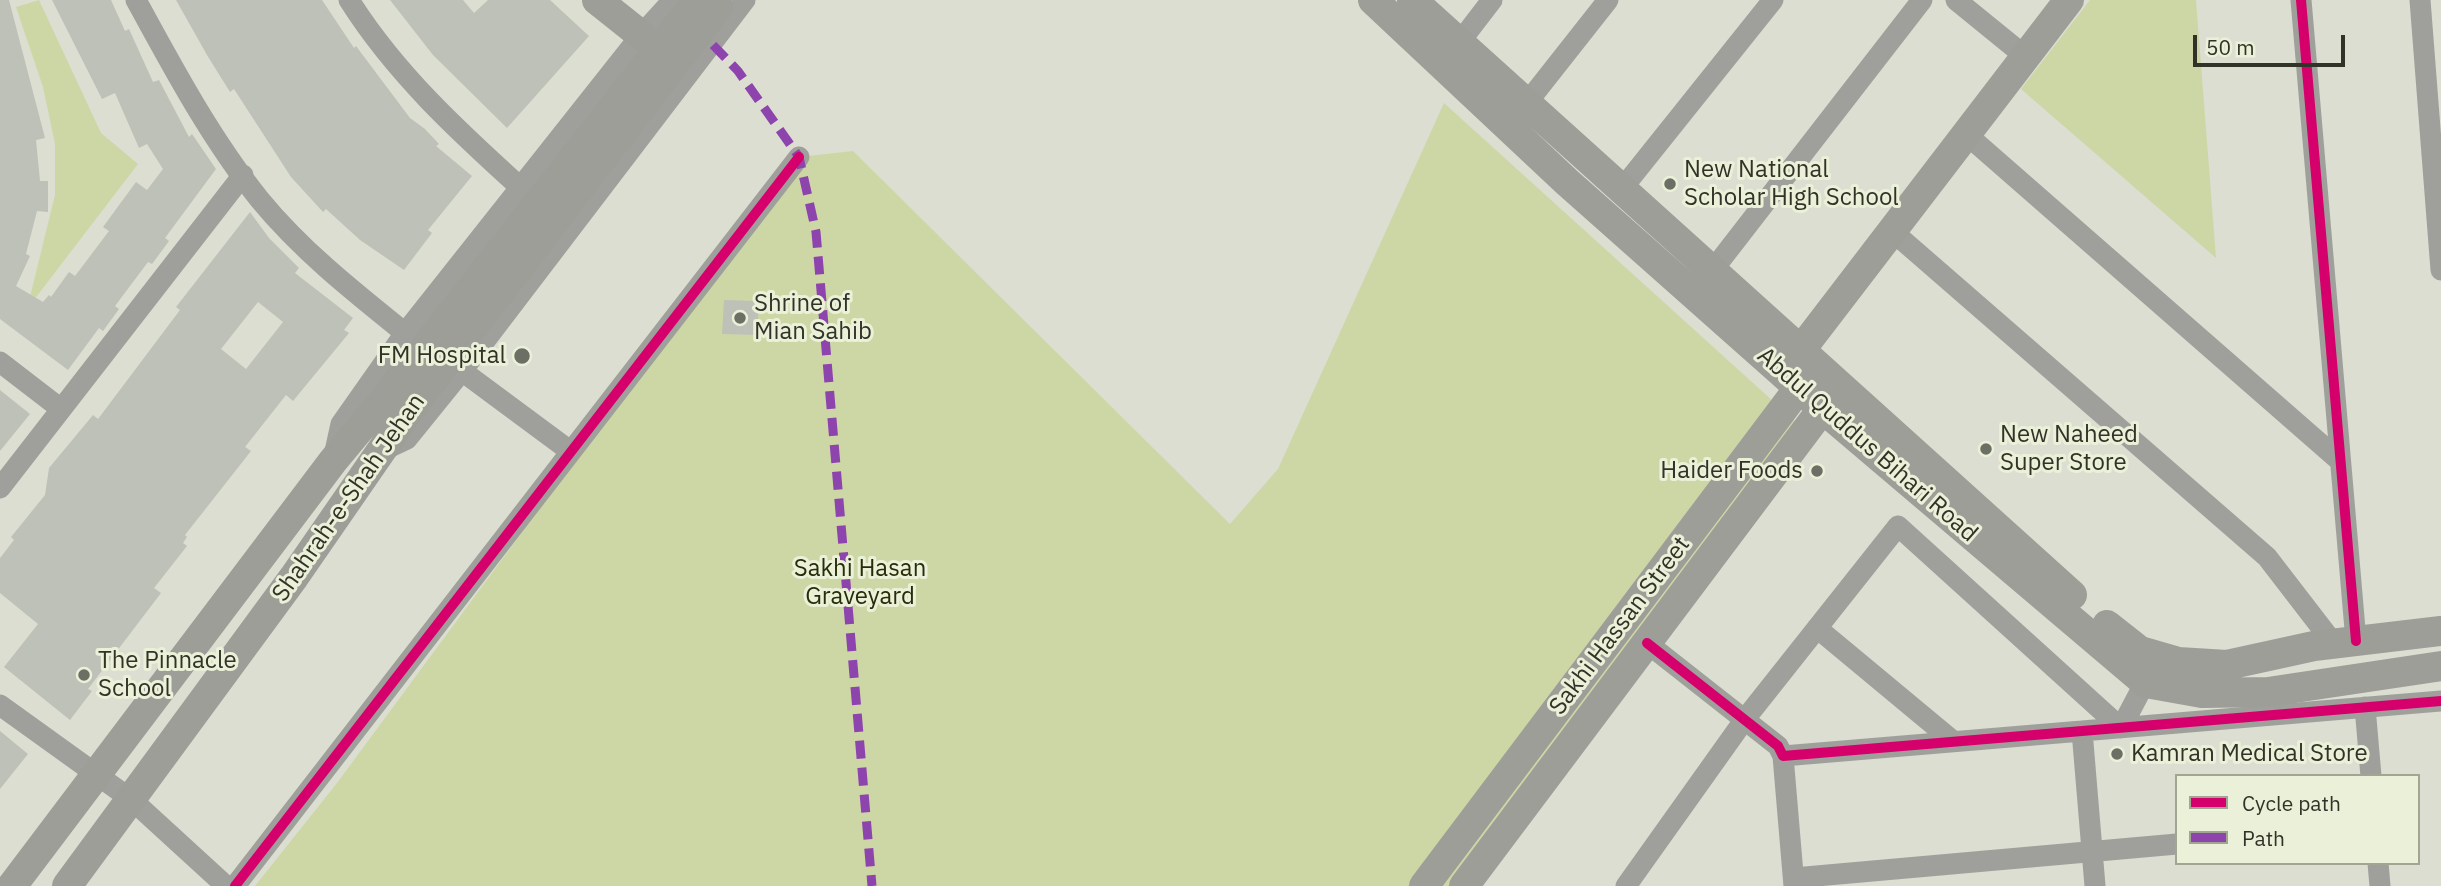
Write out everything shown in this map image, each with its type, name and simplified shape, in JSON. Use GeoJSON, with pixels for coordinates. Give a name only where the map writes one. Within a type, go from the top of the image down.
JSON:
{"type":"FeatureCollection","features":[{"type":"Feature","properties":{"kind":"main road"},"geometry":{"type":"LineString","coordinates":[[597,0],[641,35]]}},
{"type":"Feature","properties":{"kind":"main road","name":"Shahrah-e-Shah Jehan"},"geometry":{"type":"LineString","coordinates":[[67,886],[294,577],[378,453],[398,404],[698,0]]}},
{"type":"Feature","properties":{"kind":"main road","name":"Shahrah-e-Shah Jehan"},"geometry":{"type":"LineString","coordinates":[[12,886],[333,461],[398,404],[723,0]]}},
{"type":"Feature","properties":{"kind":"main road","name":"Abdul Quddus Bihari Road"},"geometry":{"type":"LineString","coordinates":[[1373,0],[1567,182],[1805,368]]}},
{"type":"Feature","properties":{"kind":"main road","name":"Abdul Quddus Bihari Road"},"geometry":{"type":"LineString","coordinates":[[1412,0],[1712,271],[1831,397],[2146,683]]}},
{"type":"Feature","properties":{"kind":"main road","name":"Sakhi Hassan Street"},"geometry":{"type":"LineString","coordinates":[[1424,886],[1805,368],[1892,231],[2069,0]]}},
{"type":"Feature","properties":{"kind":"main road","name":"Abdul Quddus Bihari Road"},"geometry":{"type":"LineString","coordinates":[[1831,397],[2140,651],[2178,662],[2227,665],[2345,642],[2441,631]]}},
{"type":"Feature","properties":{"kind":"main road","name":"Sakhi Hassan Street"},"geometry":{"type":"LineString","coordinates":[[1465,886],[1831,397]]}},
{"type":"Feature","properties":{"kind":"main road"},"geometry":{"type":"LineString","coordinates":[[2146,683],[2202,693],[2268,692],[2441,666]]}},
{"type":"Feature","properties":{"kind":"street"},"geometry":{"type":"LineString","coordinates":[[136,0],[180,81],[260,200],[334,276],[405,333]]}},
{"type":"Feature","properties":{"kind":"street"},"geometry":{"type":"LineString","coordinates":[[349,0],[390,59],[422,96],[521,188]]}},
{"type":"Feature","properties":{"kind":"street"},"geometry":{"type":"LineString","coordinates":[[378,453],[407,439],[745,0]]}},
{"type":"Feature","properties":{"kind":"street"},"geometry":{"type":"LineString","coordinates":[[1459,43],[1492,0]]}},
{"type":"Feature","properties":{"kind":"street"},"geometry":{"type":"LineString","coordinates":[[1526,104],[1608,0]]}},
{"type":"Feature","properties":{"kind":"street"},"geometry":{"type":"LineString","coordinates":[[1621,190],[1773,0]]}},
{"type":"Feature","properties":{"kind":"street"},"geometry":{"type":"LineString","coordinates":[[1712,271],[1922,0]]}},
{"type":"Feature","properties":{"kind":"street"},"geometry":{"type":"LineString","coordinates":[[1956,0],[2025,57]]}},
{"type":"Feature","properties":{"kind":"street"},"geometry":{"type":"LineString","coordinates":[[2301,0],[2340,461],[2345,642]]}},
{"type":"Feature","properties":{"kind":"street"},"geometry":{"type":"LineString","coordinates":[[2420,0],[2441,270]]}},
{"type":"Feature","properties":{"kind":"street"},"geometry":{"type":"LineString","coordinates":[[333,461],[341,424],[405,333],[641,35],[670,4],[713,45]]}},
{"type":"Feature","properties":{"kind":"street"},"geometry":{"type":"LineString","coordinates":[[1966,134],[2340,461]]}},
{"type":"Feature","properties":{"kind":"street"},"geometry":{"type":"LineString","coordinates":[[235,886],[799,157]]}},
{"type":"Feature","properties":{"kind":"street"},"geometry":{"type":"LineString","coordinates":[[0,488],[243,175]]}},
{"type":"Feature","properties":{"kind":"street"},"geometry":{"type":"LineString","coordinates":[[1892,231],[2267,557],[2345,642]]}},
{"type":"Feature","properties":{"kind":"street"},"geometry":{"type":"LineString","coordinates":[[0,362],[61,409]]}},
{"type":"Feature","properties":{"kind":"street"},"geometry":{"type":"LineString","coordinates":[[462,371],[570,451]]}},
{"type":"Feature","properties":{"kind":"street"},"geometry":{"type":"LineString","coordinates":[[1626,886],[1745,719],[1898,526],[2122,728]]}},
{"type":"Feature","properties":{"kind":"street"},"geometry":{"type":"LineString","coordinates":[[1817,628],[1953,741]]}},
{"type":"Feature","properties":{"kind":"street"},"geometry":{"type":"LineString","coordinates":[[1647,643],[1778,746],[1783,756],[1794,882],[2175,844]]}},
{"type":"Feature","properties":{"kind":"street"},"geometry":{"type":"LineString","coordinates":[[2122,728],[2158,656]]}},
{"type":"Feature","properties":{"kind":"street"},"geometry":{"type":"LineString","coordinates":[[1783,756],[2441,701]]}},
{"type":"Feature","properties":{"kind":"street"},"geometry":{"type":"LineString","coordinates":[[0,705],[132,800],[226,886]]}},
{"type":"Feature","properties":{"kind":"street"},"geometry":{"type":"LineString","coordinates":[[2365,707],[2371,774]]}},
{"type":"Feature","properties":{"kind":"street"},"geometry":{"type":"LineString","coordinates":[[2082,731],[2095,886]]}},
{"type":"Feature","properties":{"kind":"street"},"geometry":{"type":"LineString","coordinates":[[2378,865],[2381,886]]}},
{"type":"Feature","properties":{"kind":"green space"},"geometry":{"type":"Polygon","coordinates":[[[39,0],[101,133],[138,164],[27,309],[55,195],[55,144],[43,87],[16,7],[39,0]]]}},
{"type":"Feature","properties":{"kind":"green space"},"geometry":{"type":"Polygon","coordinates":[[[2090,0],[2196,0],[2216,258],[2021,89],[2090,0]]]}},
{"type":"Feature","properties":{"kind":"green space","name":"Sakhi Hasan Graveyard"},"geometry":{"type":"Polygon","coordinates":[[[1444,103],[1806,431],[1464,886],[255,886],[337,783],[799,157],[853,151],[1230,524],[1278,469],[1444,103]]]}},
{"type":"Feature","properties":{"kind":"building"},"geometry":{"type":"Polygon","coordinates":[[[0,0],[9,0],[45,138],[36,140],[40,181],[48,181],[48,212],[37,211],[26,254],[30,256],[16,286],[43,302],[49,295],[51,297],[69,272],[75,276],[109,231],[103,227],[136,182],[147,190],[163,169],[147,144],[139,148],[115,93],[102,99],[52,0],[111,0],[125,31],[129,29],[153,82],[159,80],[189,137],[192,134],[216,169],[165,238],[169,241],[152,264],[148,262],[115,306],[119,309],[103,331],[99,328],[68,370],[0,319],[0,0]]]}},
{"type":"Feature","properties":{"kind":"building"},"geometry":{"type":"Polygon","coordinates":[[[176,0],[322,0],[354,48],[356,46],[410,118],[439,144],[436,146],[472,176],[428,230],[432,233],[404,270],[360,240],[326,209],[323,212],[291,177],[234,89],[230,92],[176,0]]]}},
{"type":"Feature","properties":{"kind":"building"},"geometry":{"type":"Polygon","coordinates":[[[390,0],[463,0],[474,13],[488,0],[550,0],[589,36],[507,128],[433,55],[390,0]]]}},
{"type":"Feature","properties":{"kind":"building"},"geometry":{"type":"Polygon","coordinates":[[[250,212],[269,238],[299,268],[295,273],[353,318],[344,330],[349,333],[293,401],[286,395],[245,447],[251,451],[185,535],[187,537],[183,543],[187,546],[154,588],[161,593],[88,689],[92,691],[70,720],[4,667],[38,624],[0,593],[0,558],[14,540],[11,537],[45,495],[49,468],[93,415],[98,419],[180,310],[176,307],[250,212]],[[258,302],[221,349],[246,369],[283,322],[258,302]]]}},
{"type":"Feature","properties":{"kind":"building","name":"Shrine of Mian Sahib"},"geometry":{"type":"Polygon","coordinates":[[[724,300],[759,301],[757,335],[722,334],[724,300]]]}},
{"type":"Feature","properties":{"kind":"building"},"geometry":{"type":"Polygon","coordinates":[[[0,390],[30,414],[0,451],[0,390]]]}},
{"type":"Feature","properties":{"kind":"building"},"geometry":{"type":"Polygon","coordinates":[[[0,731],[28,754],[0,789],[0,731]]]}},
{"type":"Feature","properties":{"kind":"marked path"},"geometry":{"type":"LineString","coordinates":[[713,45],[738,71],[799,157],[816,232],[872,886]]}},
{"type":"Feature","properties":{"kind":"cycle path"},"geometry":{"type":"LineString","coordinates":[[2301,0],[2356,641]]}},
{"type":"Feature","properties":{"kind":"cycle path"},"geometry":{"type":"LineString","coordinates":[[235,886],[799,157]]}},
{"type":"Feature","properties":{"kind":"cycle path"},"geometry":{"type":"LineString","coordinates":[[1647,643],[1778,746],[1783,756],[2441,701]]}},
{"type":"Feature","properties":{"kind":"place","name":"New National Scholar High School"},"geometry":{"type":"Point","coordinates":[1670,184]}},
{"type":"Feature","properties":{"kind":"place","name":"Shrine of Mian Sahib"},"geometry":{"type":"Point","coordinates":[740,318]}},
{"type":"Feature","properties":{"kind":"place","name":"FM Hospital"},"geometry":{"type":"Point","coordinates":[522,356]}},
{"type":"Feature","properties":{"kind":"place","name":"New Naheed Super Store"},"geometry":{"type":"Point","coordinates":[1986,449]}},
{"type":"Feature","properties":{"kind":"place","name":"Haider Foods"},"geometry":{"type":"Point","coordinates":[1817,471]}},
{"type":"Feature","properties":{"kind":"place","name":"The Pinnacle School"},"geometry":{"type":"Point","coordinates":[84,675]}},
{"type":"Feature","properties":{"kind":"place","name":"Kamran Medical Store"},"geometry":{"type":"Point","coordinates":[2117,754]}}]}
